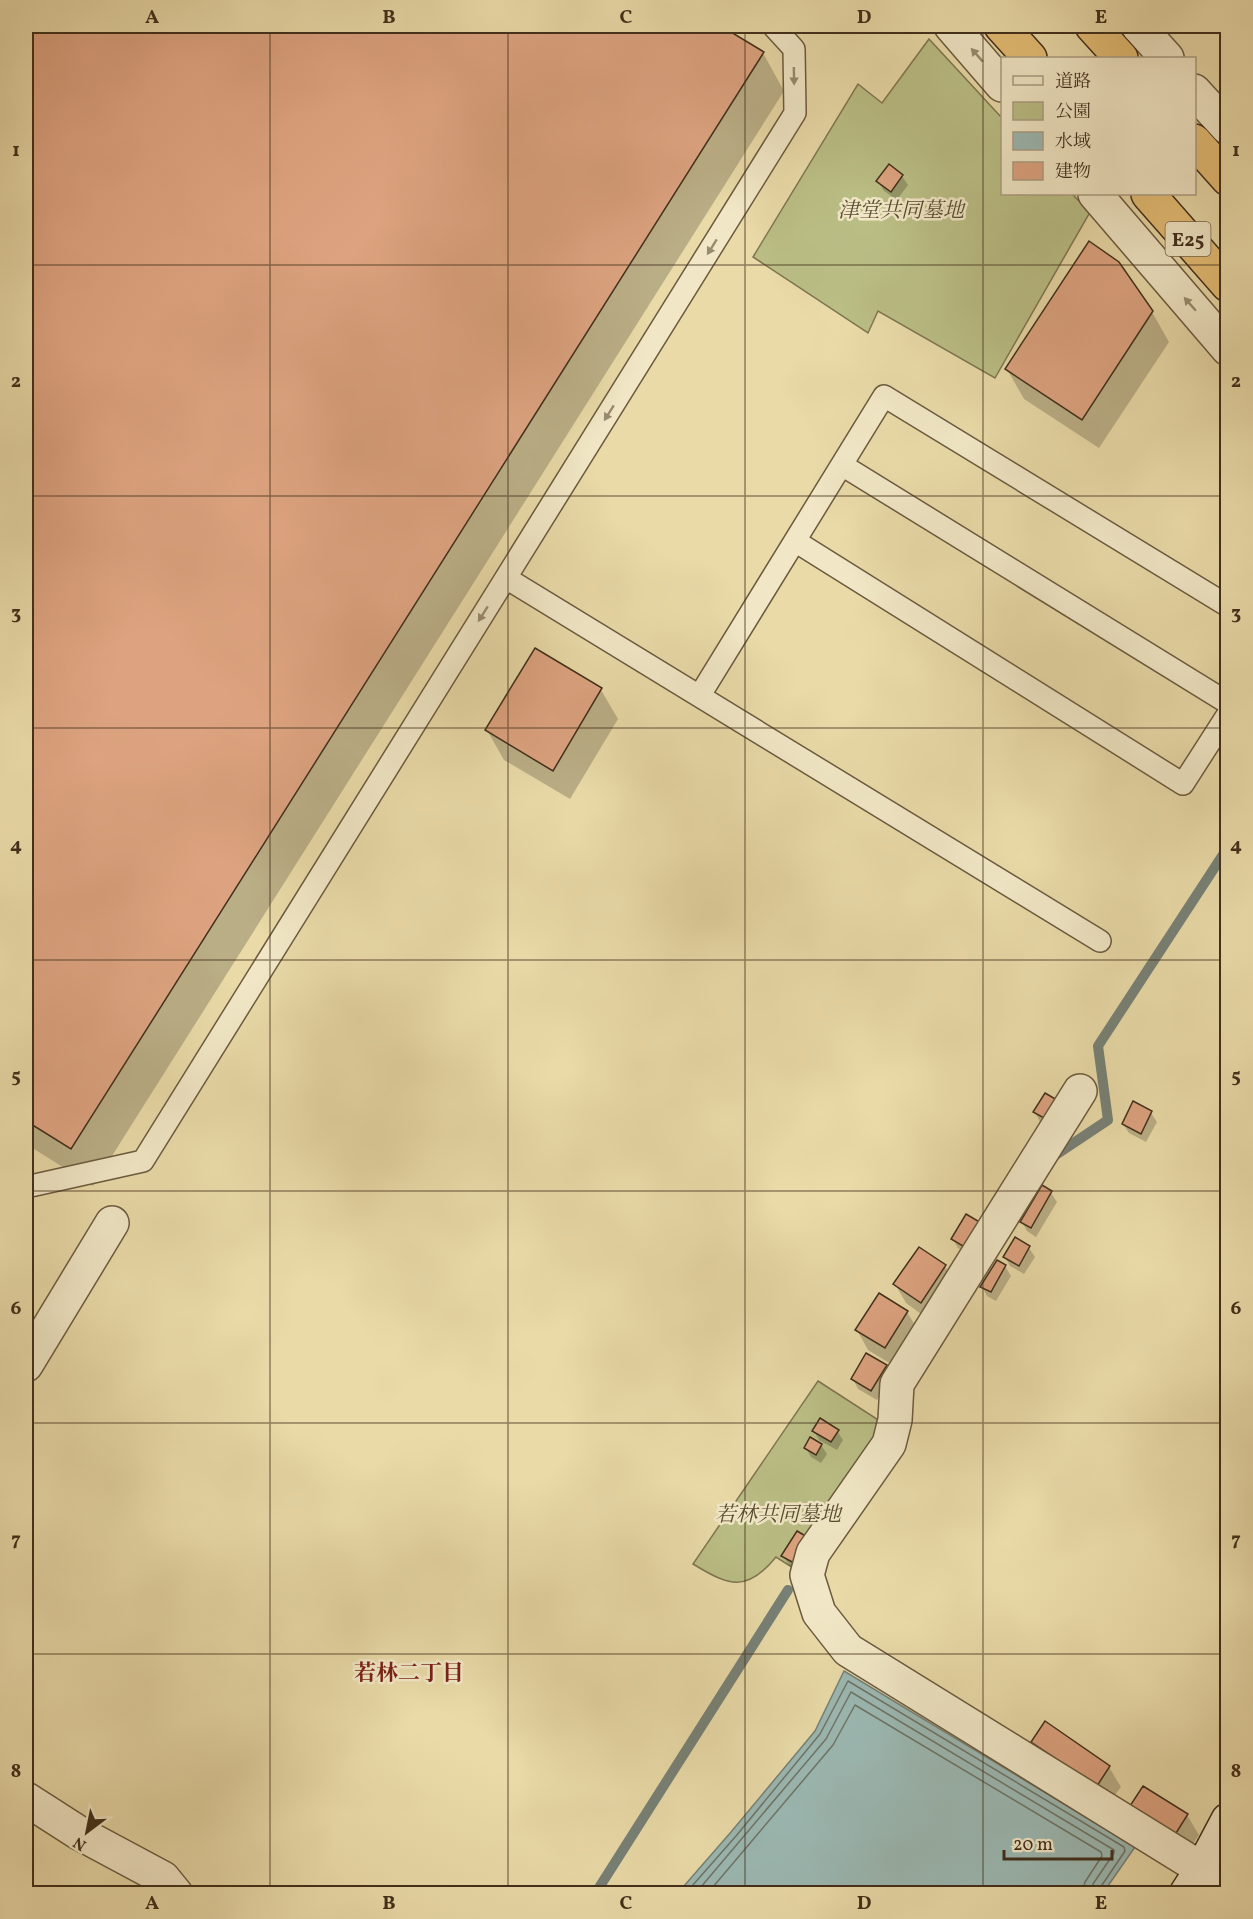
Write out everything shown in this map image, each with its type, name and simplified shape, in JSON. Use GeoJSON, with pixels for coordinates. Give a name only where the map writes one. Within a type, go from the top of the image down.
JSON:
{"type":"FeatureCollection","features":[{"type":"Feature","properties":{"kind":"highway"},"geometry":{"type":"LineString","coordinates":[[1001,26],[1029,57]]}},
{"type":"Feature","properties":{"kind":"highway"},"geometry":{"type":"LineString","coordinates":[[1092,26],[1120,57]]}},
{"type":"Feature","properties":{"kind":"highway"},"geometry":{"type":"LineString","coordinates":[[1196,143],[1227,178]]}},
{"type":"Feature","properties":{"kind":"highway","name":"E25"},"geometry":{"type":"LineString","coordinates":[[1149,195],[1227,285]]}},
{"type":"Feature","properties":{"kind":"street"},"geometry":{"type":"LineString","coordinates":[[951,26],[1001,85]]}},
{"type":"Feature","properties":{"kind":"street"},"geometry":{"type":"LineString","coordinates":[[1138,26],[1166,57]]}},
{"type":"Feature","properties":{"kind":"street"},"geometry":{"type":"LineString","coordinates":[[1196,93],[1227,128]]}},
{"type":"Feature","properties":{"kind":"street"},"geometry":{"type":"LineString","coordinates":[[1096,195],[1227,349]]}},
{"type":"Feature","properties":{"kind":"street"},"geometry":{"type":"LineString","coordinates":[[1080,1091],[897,1384],[895,1420],[889,1444],[813,1553],[807,1575],[819,1613],[848,1650],[1194,1881],[1227,1889]]}},
{"type":"Feature","properties":{"kind":"street"},"geometry":{"type":"LineString","coordinates":[[26,1365],[112,1224]]}},
{"type":"Feature","properties":{"kind":"street"},"geometry":{"type":"LineString","coordinates":[[26,1799],[79,1833],[163,1878],[176,1893]]}},
{"type":"Feature","properties":{"kind":"street"},"geometry":{"type":"LineString","coordinates":[[1194,1881],[1227,1820]]}},
{"type":"Feature","properties":{"kind":"lane"},"geometry":{"type":"LineString","coordinates":[[26,1186],[143,1161],[795,113],[794,49],[773,26]]}},
{"type":"Feature","properties":{"kind":"lane"},"geometry":{"type":"LineString","coordinates":[[700,695],[884,396],[1227,606]]}},
{"type":"Feature","properties":{"kind":"lane"},"geometry":{"type":"LineString","coordinates":[[842,465],[1227,703]]}},
{"type":"Feature","properties":{"kind":"lane"},"geometry":{"type":"LineString","coordinates":[[795,541],[1183,784],[1227,714]]}},
{"type":"Feature","properties":{"kind":"lane"},"geometry":{"type":"LineString","coordinates":[[506,578],[1100,941]]}},
{"type":"Feature","properties":{"kind":"green space","name":"津堂共同墓地"},"geometry":{"type":"Polygon","coordinates":[[[929,39],[1001,117],[1001,195],[1073,195],[1090,212],[995,378],[878,311],[868,333],[753,257],[858,84],[882,103],[929,39]]]}},
{"type":"Feature","properties":{"kind":"green space","name":"若林共同墓地"},"geometry":{"type":"Polygon","coordinates":[[[818,1381],[883,1423],[793,1568],[776,1557],[766,1569],[756,1576],[737,1582],[717,1577],[693,1564],[818,1381]]]}},
{"type":"Feature","properties":{"kind":"water"},"geometry":{"type":"Polygon","coordinates":[[[844,1671],[1135,1847],[1103,1893],[677,1894],[815,1731],[844,1671]]]}},
{"type":"Feature","properties":{"kind":"building"},"geometry":{"type":"Polygon","coordinates":[[[26,26],[721,26],[764,52],[71,1149],[26,1121],[26,26]]]}},
{"type":"Feature","properties":{"kind":"building"},"geometry":{"type":"Polygon","coordinates":[[[889,164],[903,175],[891,192],[876,181],[889,164]]]}},
{"type":"Feature","properties":{"kind":"building"},"geometry":{"type":"Polygon","coordinates":[[[1089,241],[1119,262],[1153,311],[1082,420],[1005,369],[1089,241]]]}},
{"type":"Feature","properties":{"kind":"building"},"geometry":{"type":"Polygon","coordinates":[[[535,648],[602,688],[553,771],[485,730],[535,648]]]}},
{"type":"Feature","properties":{"kind":"building"},"geometry":{"type":"Polygon","coordinates":[[[1045,1093],[1064,1104],[1053,1123],[1033,1112],[1045,1093]]]}},
{"type":"Feature","properties":{"kind":"building"},"geometry":{"type":"Polygon","coordinates":[[[1133,1101],[1152,1111],[1141,1134],[1122,1124],[1133,1101]]]}},
{"type":"Feature","properties":{"kind":"building"},"geometry":{"type":"Polygon","coordinates":[[[1042,1185],[1052,1191],[1031,1228],[1020,1222],[1042,1185]]]}},
{"type":"Feature","properties":{"kind":"building"},"geometry":{"type":"Polygon","coordinates":[[[966,1214],[983,1224],[968,1249],[951,1239],[966,1214]]]}},
{"type":"Feature","properties":{"kind":"building"},"geometry":{"type":"Polygon","coordinates":[[[1015,1237],[1030,1246],[1019,1266],[1003,1257],[1015,1237]]]}},
{"type":"Feature","properties":{"kind":"building"},"geometry":{"type":"Polygon","coordinates":[[[919,1247],[946,1265],[921,1303],[893,1284],[919,1247]]]}},
{"type":"Feature","properties":{"kind":"building"},"geometry":{"type":"Polygon","coordinates":[[[997,1260],[1006,1265],[991,1292],[980,1287],[997,1260]]]}},
{"type":"Feature","properties":{"kind":"building"},"geometry":{"type":"Polygon","coordinates":[[[879,1293],[908,1311],[885,1348],[855,1330],[879,1293]]]}},
{"type":"Feature","properties":{"kind":"building"},"geometry":{"type":"Polygon","coordinates":[[[866,1353],[887,1365],[871,1391],[851,1379],[866,1353]]]}},
{"type":"Feature","properties":{"kind":"building"},"geometry":{"type":"Polygon","coordinates":[[[820,1418],[839,1430],[831,1442],[812,1431],[820,1418]]]}},
{"type":"Feature","properties":{"kind":"building"},"geometry":{"type":"Polygon","coordinates":[[[810,1437],[822,1444],[816,1455],[804,1448],[810,1437]]]}},
{"type":"Feature","properties":{"kind":"building"},"geometry":{"type":"Polygon","coordinates":[[[797,1531],[809,1538],[794,1563],[781,1556],[797,1531]]]}},
{"type":"Feature","properties":{"kind":"building"},"geometry":{"type":"Polygon","coordinates":[[[1045,1721],[1110,1766],[1097,1786],[1031,1742],[1045,1721]]]}},
{"type":"Feature","properties":{"kind":"building"},"geometry":{"type":"Polygon","coordinates":[[[1143,1786],[1188,1814],[1173,1838],[1128,1809],[1143,1786]]]}},
{"type":"Feature","properties":{"kind":"waterway"},"geometry":{"type":"LineString","coordinates":[[1051,1158],[1108,1120],[1098,1046],[1228,847]]}},
{"type":"Feature","properties":{"kind":"waterway"},"geometry":{"type":"LineString","coordinates":[[595,1894],[788,1590]]}},
{"type":"Feature","properties":{"kind":"district","name":"若林二丁目"},"geometry":{"type":"Point","coordinates":[409,1672]}}]}
